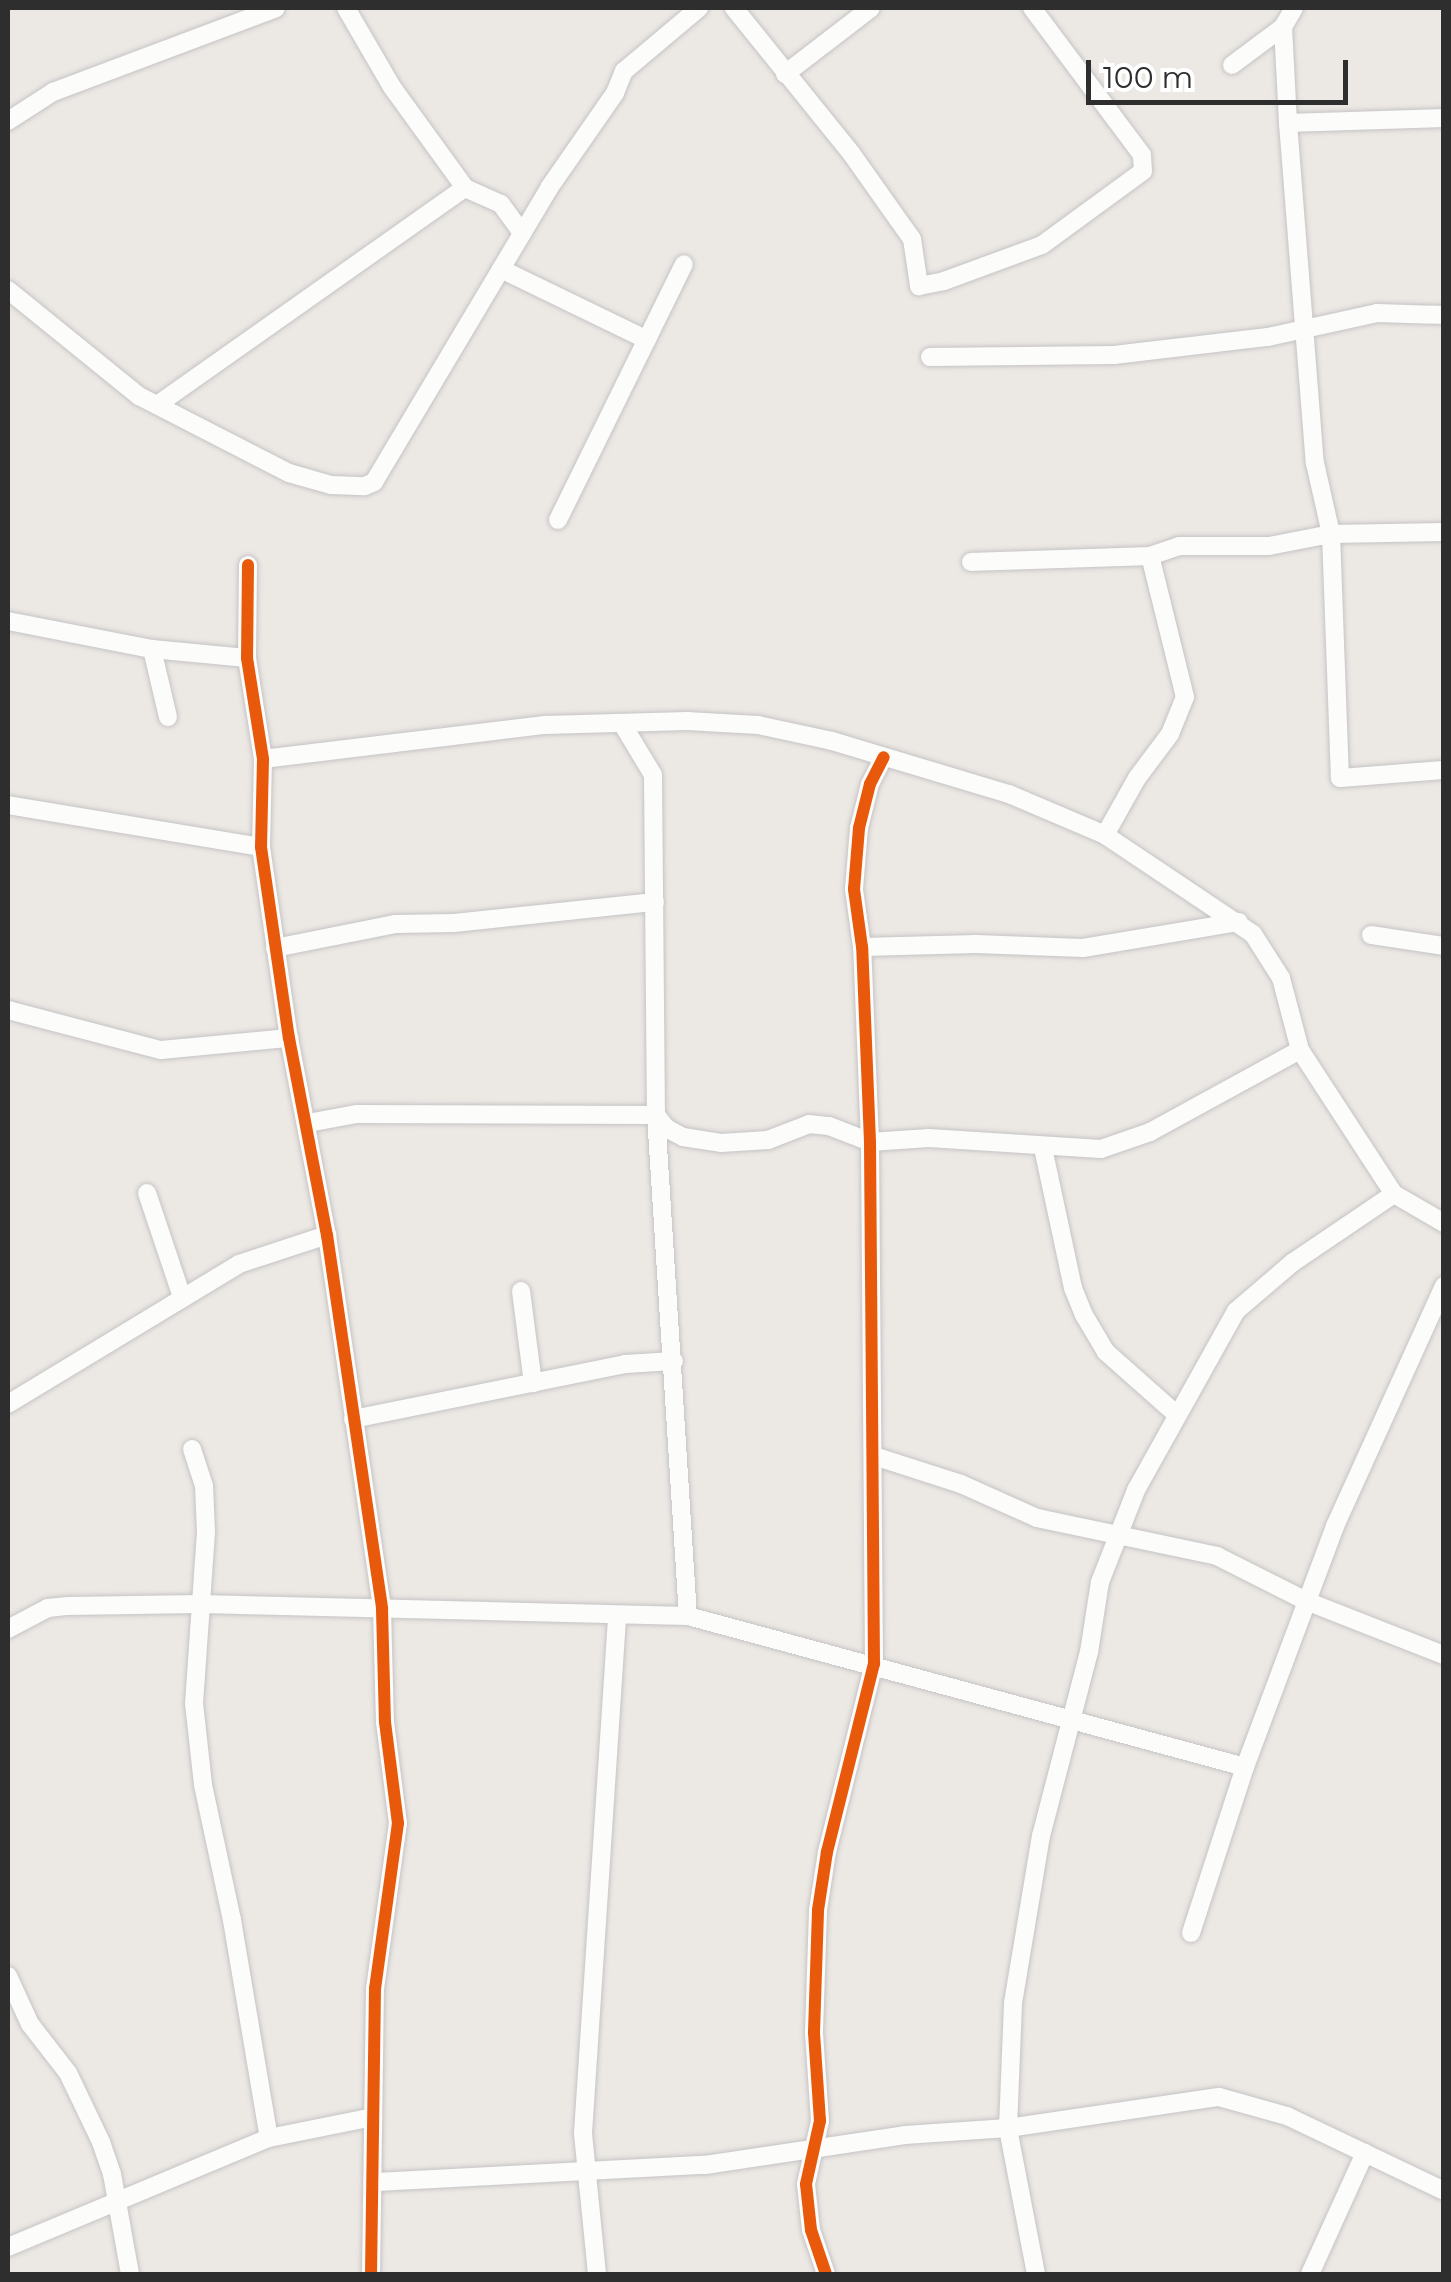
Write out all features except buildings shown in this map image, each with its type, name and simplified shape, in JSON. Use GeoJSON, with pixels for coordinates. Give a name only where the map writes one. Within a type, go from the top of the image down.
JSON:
{"type":"FeatureCollection","features":[{"type":"Feature","properties":{"kind":"street"},"geometry":{"type":"LineString","coordinates":[[8,120],[53,92],[276,8]]}},
{"type":"Feature","properties":{"kind":"street"},"geometry":{"type":"LineString","coordinates":[[346,8],[392,87],[466,188],[502,204],[522,233]]}},
{"type":"Feature","properties":{"kind":"street"},"geometry":{"type":"LineString","coordinates":[[8,290],[139,396],[289,473],[331,486],[366,486],[374,482],[522,233],[615,92],[624,70],[699,8]]}},
{"type":"Feature","properties":{"kind":"street"},"geometry":{"type":"LineString","coordinates":[[734,8],[851,154],[912,238],[919,286],[944,281],[1042,245],[1144,170],[1142,155],[1032,8]]}},
{"type":"Feature","properties":{"kind":"street"},"geometry":{"type":"LineString","coordinates":[[785,74],[871,8]]}},
{"type":"Feature","properties":{"kind":"street"},"geometry":{"type":"LineString","coordinates":[[1232,66],[1282,27],[1294,8]]}},
{"type":"Feature","properties":{"kind":"street"},"geometry":{"type":"LineString","coordinates":[[1282,27],[1315,463],[1331,534],[1340,778],[1444,770]]}},
{"type":"Feature","properties":{"kind":"street"},"geometry":{"type":"LineString","coordinates":[[1288,123],[1444,118]]}},
{"type":"Feature","properties":{"kind":"street"},"geometry":{"type":"LineString","coordinates":[[157,404],[466,188]]}},
{"type":"Feature","properties":{"kind":"street"},"geometry":{"type":"LineString","coordinates":[[558,520],[684,264]]}},
{"type":"Feature","properties":{"kind":"street"},"geometry":{"type":"LineString","coordinates":[[502,269],[647,340]]}},
{"type":"Feature","properties":{"kind":"street"},"geometry":{"type":"LineString","coordinates":[[930,357],[1114,354],[1304,329],[1377,314],[1444,315]]}},
{"type":"Feature","properties":{"kind":"street"},"geometry":{"type":"LineString","coordinates":[[972,562],[1150,556],[1179,546],[1270,546],[1331,534],[1444,532]]}},
{"type":"Feature","properties":{"kind":"street"},"geometry":{"type":"LineString","coordinates":[[1105,835],[1136,778],[1170,734],[1184,697],[1150,556]]}},
{"type":"Feature","properties":{"kind":"street"},"geometry":{"type":"LineString","coordinates":[[248,565],[247,658],[263,759],[262,847],[289,1038],[327,1235],[382,1609],[384,1722],[398,1823],[375,1988],[376,2182],[371,2274]]}},
{"type":"Feature","properties":{"kind":"street"},"geometry":{"type":"LineString","coordinates":[[8,621],[152,649],[247,658]]}},
{"type":"Feature","properties":{"kind":"street"},"geometry":{"type":"LineString","coordinates":[[152,649],[168,717]]}},
{"type":"Feature","properties":{"kind":"street"},"geometry":{"type":"LineString","coordinates":[[263,759],[545,725],[687,720],[758,725],[1009,794],[1105,835],[1253,934],[1282,978],[1300,1050],[1394,1194],[1444,1223]]}},
{"type":"Feature","properties":{"kind":"street"},"geometry":{"type":"LineString","coordinates":[[624,725],[653,775],[656,1115],[688,1616]]}},
{"type":"Feature","properties":{"kind":"street"},"geometry":{"type":"LineString","coordinates":[[826,2274],[811,2230],[806,2184],[820,2121],[814,2032],[818,1910],[828,1852],[874,1664],[870,1142],[862,947],[854,889],[859,828],[870,784],[884,757]]}},
{"type":"Feature","properties":{"kind":"street"},"geometry":{"type":"LineString","coordinates":[[8,805],[262,847]]}},
{"type":"Feature","properties":{"kind":"street"},"geometry":{"type":"LineString","coordinates":[[275,948],[395,924],[471,922],[655,902]]}},
{"type":"Feature","properties":{"kind":"street"},"geometry":{"type":"LineString","coordinates":[[862,947],[976,944],[1083,948],[1239,922]]}},
{"type":"Feature","properties":{"kind":"street"},"geometry":{"type":"LineString","coordinates":[[1371,936],[1444,946]]}},
{"type":"Feature","properties":{"kind":"street"},"geometry":{"type":"LineString","coordinates":[[8,1010],[161,1050],[289,1038]]}},
{"type":"Feature","properties":{"kind":"street"},"geometry":{"type":"LineString","coordinates":[[308,1123],[357,1114],[656,1115],[682,1137],[721,1143],[768,1140],[809,1124],[829,1126],[870,1142],[929,1138],[1101,1149],[1127,1142],[1300,1050]]}},
{"type":"Feature","properties":{"kind":"street"},"geometry":{"type":"LineString","coordinates":[[1042,1148],[1073,1288],[1084,1315],[1106,1352],[1175,1413]]}},
{"type":"Feature","properties":{"kind":"street"},"geometry":{"type":"LineString","coordinates":[[147,1193],[182,1296]]}},
{"type":"Feature","properties":{"kind":"street"},"geometry":{"type":"LineString","coordinates":[[1036,2274],[1008,2128],[1014,2002],[1041,1836],[1071,1723],[1100,1582],[1136,1490],[1175,1413],[1236,1311],[1292,1263],[1394,1194]]}},
{"type":"Feature","properties":{"kind":"street"},"geometry":{"type":"LineString","coordinates":[[8,1404],[239,1264],[327,1235]]}},
{"type":"Feature","properties":{"kind":"street"},"geometry":{"type":"LineString","coordinates":[[1191,1933],[1245,1767],[1306,1601],[1393,1390],[1444,1286]]}},
{"type":"Feature","properties":{"kind":"street"},"geometry":{"type":"LineString","coordinates":[[520,1291],[533,1383]]}},
{"type":"Feature","properties":{"kind":"street"},"geometry":{"type":"LineString","coordinates":[[353,1419],[625,1364],[674,1361]]}},
{"type":"Feature","properties":{"kind":"street"},"geometry":{"type":"LineString","coordinates":[[192,1450],[204,1486],[194,1702],[202,1785],[232,1920],[268,2138]]}},
{"type":"Feature","properties":{"kind":"street"},"geometry":{"type":"LineString","coordinates":[[874,1456],[960,1484],[1037,1518],[1217,1556],[1306,1601],[1444,1654]]}},
{"type":"Feature","properties":{"kind":"street"},"geometry":{"type":"LineString","coordinates":[[8,1629],[48,1608],[68,1606],[200,1604],[617,1618],[688,1616],[874,1664],[1071,1723],[1245,1767]]}},
{"type":"Feature","properties":{"kind":"street"},"geometry":{"type":"LineString","coordinates":[[597,2274],[583,2133],[617,1618]]}},
{"type":"Feature","properties":{"kind":"street"},"geometry":{"type":"LineString","coordinates":[[8,1976],[30,2024],[68,2072],[93,2124],[112,2174],[130,2274]]}},
{"type":"Feature","properties":{"kind":"street"},"geometry":{"type":"LineString","coordinates":[[376,2182],[705,2165],[905,2135],[1008,2128],[1219,2097],[1287,2116],[1444,2191]]}},
{"type":"Feature","properties":{"kind":"street"},"geometry":{"type":"LineString","coordinates":[[8,2247],[117,2205],[268,2138],[373,2117]]}},
{"type":"Feature","properties":{"kind":"street"},"geometry":{"type":"LineString","coordinates":[[1310,2274],[1365,2153]]}},
{"type":"Feature","properties":{"kind":"cycle path"},"geometry":{"type":"LineString","coordinates":[[248,565],[247,658],[263,759],[261,847],[289,1038],[327,1235],[382,1609],[385,1722],[398,1823],[375,1988],[371,2274]]}},
{"type":"Feature","properties":{"kind":"cycle path"},"geometry":{"type":"LineString","coordinates":[[826,2274],[811,2230],[806,2184],[820,2121],[814,2032],[818,1910],[827,1852],[874,1664],[870,1142],[862,947],[854,889],[859,828],[870,784],[884,757]]}}]}
